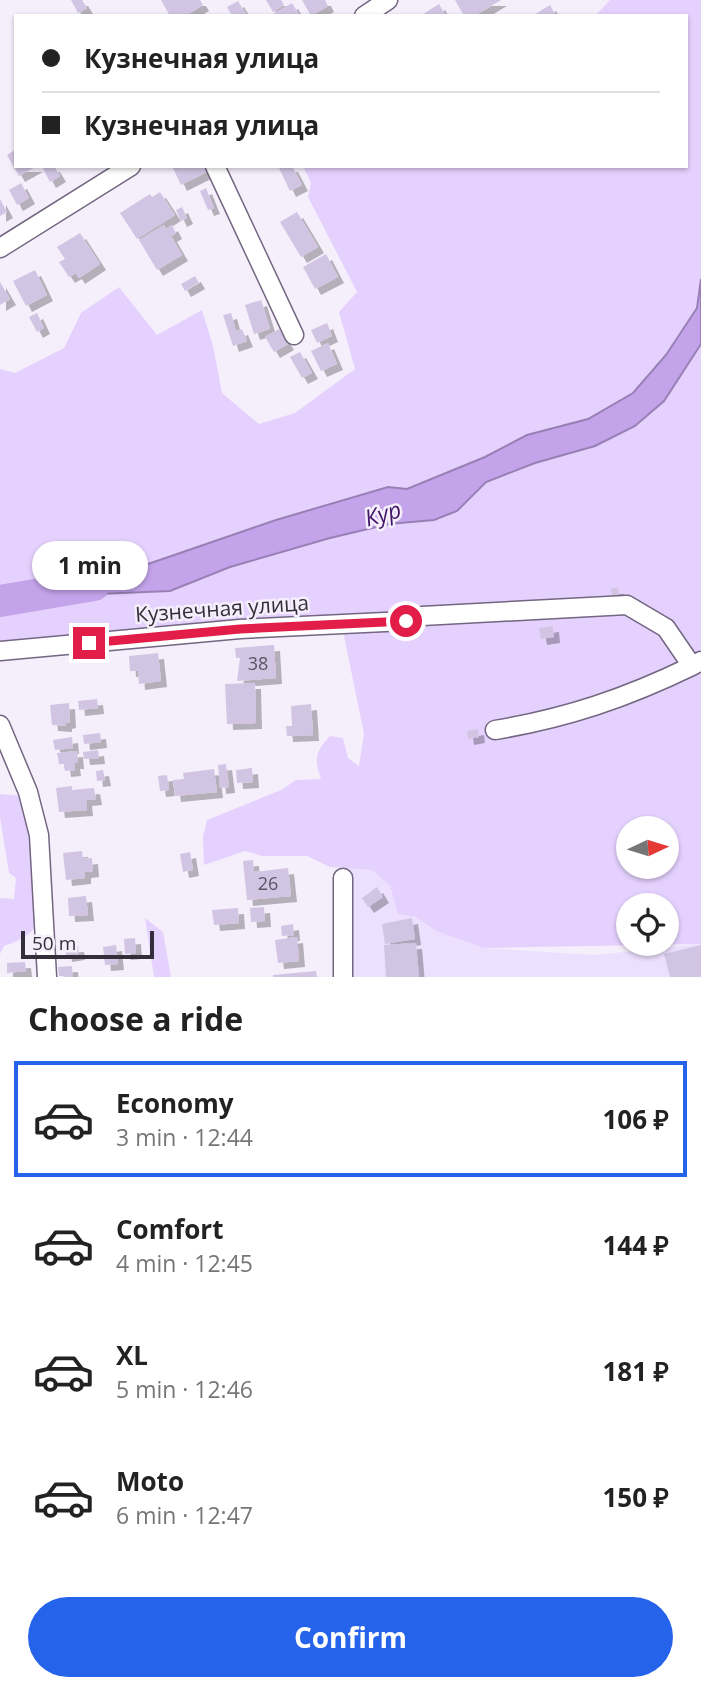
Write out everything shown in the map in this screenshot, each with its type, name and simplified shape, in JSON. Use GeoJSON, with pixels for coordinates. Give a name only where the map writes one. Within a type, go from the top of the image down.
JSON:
{"type":"FeatureCollection","features":[{"type":"Feature","properties":{"kind":"street"},"geometry":{"type":"LineString","coordinates":[[367,14],[388,0]]}},
{"type":"Feature","properties":{"kind":"street"},"geometry":{"type":"LineString","coordinates":[[0,248],[128,168]]}},
{"type":"Feature","properties":{"kind":"street"},"geometry":{"type":"LineString","coordinates":[[216,168],[295,335]]}},
{"type":"Feature","properties":{"kind":"street","name":"Кузнечная улица"},"geometry":{"type":"LineString","coordinates":[[0,651],[240,629],[626,605],[666,628],[697,664]]}},
{"type":"Feature","properties":{"kind":"street"},"geometry":{"type":"LineString","coordinates":[[495,730],[554,720],[631,696],[697,664]]}},
{"type":"Feature","properties":{"kind":"street"},"geometry":{"type":"LineString","coordinates":[[0,725],[28,792],[39,835],[47,977]]}},
{"type":"Feature","properties":{"kind":"street"},"geometry":{"type":"LineString","coordinates":[[343,878],[343,977]]}},
{"type":"Feature","properties":{"kind":"shaded area"},"geometry":{"type":"Polygon","coordinates":[[[610,0],[701,0],[701,279],[697,307],[666,355],[633,393],[588,419],[527,435],[485,457],[407,489],[388,487],[276,520],[119,574],[55,586],[0,588],[0,369],[15,373],[64,348],[81,313],[119,287],[157,335],[202,310],[213,346],[222,393],[259,424],[295,413],[355,369],[339,312],[357,292],[308,197],[311,183],[304,168],[688,168],[688,14],[597,14],[610,0]]]}},
{"type":"Feature","properties":{"kind":"shaded area"},"geometry":{"type":"Polygon","coordinates":[[[701,344],[701,944],[679,944],[679,893],[616,893],[616,946],[484,948],[436,931],[416,917],[398,914],[390,886],[372,870],[330,867],[307,856],[262,856],[245,851],[204,865],[203,837],[207,820],[281,790],[296,780],[321,779],[317,756],[330,736],[343,738],[348,758],[359,766],[364,734],[341,621],[0,646],[0,604],[51,596],[170,591],[230,567],[330,538],[389,524],[434,520],[457,511],[486,482],[535,463],[697,352],[701,344]]]}},
{"type":"Feature","properties":{"kind":"shaded area"},"geometry":{"type":"Polygon","coordinates":[[[0,794],[22,796],[34,860],[39,911],[32,931],[24,938],[4,946],[0,954],[0,898],[14,899],[16,878],[9,873],[0,817],[0,794]]]}},
{"type":"Feature","properties":{"kind":"shaded area"},"geometry":{"type":"Polygon","coordinates":[[[350,868],[372,870],[390,886],[398,914],[416,917],[436,931],[484,948],[595,955],[616,953],[616,956],[679,956],[679,946],[701,944],[701,977],[353,977],[350,868]]]}},
{"type":"Feature","properties":{"kind":"shaded area"},"geometry":{"type":"Polygon","coordinates":[[[145,918],[163,932],[171,977],[154,977],[145,918]]]}},
{"type":"Feature","properties":{"kind":"water"},"geometry":{"type":"Polygon","coordinates":[[[701,279],[701,344],[664,401],[635,426],[595,446],[535,463],[486,482],[457,511],[434,520],[389,524],[330,538],[230,567],[170,591],[51,596],[55,586],[119,574],[276,520],[388,487],[407,489],[485,457],[527,435],[588,419],[633,393],[666,355],[697,308],[701,279]]]}},
{"type":"Feature","properties":{"kind":"building"},"geometry":{"type":"Polygon","coordinates":[[[71,0],[82,0],[87,8],[78,13],[71,0]]]}},
{"type":"Feature","properties":{"kind":"building"},"geometry":{"type":"Polygon","coordinates":[[[161,0],[200,0],[203,5],[188,14],[169,14],[161,0]]]}},
{"type":"Feature","properties":{"kind":"building"},"geometry":{"type":"Polygon","coordinates":[[[266,0],[281,0],[284,5],[273,12],[266,0]]]}},
{"type":"Feature","properties":{"kind":"building"},"geometry":{"type":"Polygon","coordinates":[[[302,0],[325,0],[328,6],[310,14],[302,0]]]}},
{"type":"Feature","properties":{"kind":"building"},"geometry":{"type":"Polygon","coordinates":[[[455,0],[501,0],[477,14],[463,14],[455,0]]]}},
{"type":"Feature","properties":{"kind":"building"},"geometry":{"type":"Polygon","coordinates":[[[238,1],[246,14],[231,14],[227,7],[238,1]]]}},
{"type":"Feature","properties":{"kind":"building"},"geometry":{"type":"Polygon","coordinates":[[[292,3],[299,14],[273,14],[292,3]]]}},
{"type":"Feature","properties":{"kind":"building"},"geometry":{"type":"Polygon","coordinates":[[[439,4],[445,14],[423,14],[439,4]]]}},
{"type":"Feature","properties":{"kind":"building"},"geometry":{"type":"Polygon","coordinates":[[[550,5],[555,14],[535,14],[550,5]]]}},
{"type":"Feature","properties":{"kind":"building"},"geometry":{"type":"Polygon","coordinates":[[[14,150],[14,167],[7,155],[14,150]]]}},
{"type":"Feature","properties":{"kind":"building"},"geometry":{"type":"Polygon","coordinates":[[[14,168],[33,168],[19,176],[14,168]]]}},
{"type":"Feature","properties":{"kind":"building"},"geometry":{"type":"Polygon","coordinates":[[[55,168],[60,176],[50,182],[43,169],[55,168]]]}},
{"type":"Feature","properties":{"kind":"building"},"geometry":{"type":"Polygon","coordinates":[[[173,168],[207,168],[209,171],[181,185],[173,168]]]}},
{"type":"Feature","properties":{"kind":"building"},"geometry":{"type":"Polygon","coordinates":[[[279,168],[293,168],[302,185],[290,191],[279,168]]]}},
{"type":"Feature","properties":{"kind":"building"},"geometry":{"type":"Polygon","coordinates":[[[21,183],[29,198],[17,205],[9,190],[21,183]]]}},
{"type":"Feature","properties":{"kind":"building"},"geometry":{"type":"Polygon","coordinates":[[[206,188],[214,208],[208,210],[200,191],[206,188]]]}},
{"type":"Feature","properties":{"kind":"building"},"geometry":{"type":"Polygon","coordinates":[[[160,192],[175,215],[137,239],[120,213],[150,194],[152,197],[160,192]]]}},
{"type":"Feature","properties":{"kind":"building"},"geometry":{"type":"Polygon","coordinates":[[[0,199],[7,212],[0,216],[0,199]]]}},
{"type":"Feature","properties":{"kind":"building"},"geometry":{"type":"Polygon","coordinates":[[[182,207],[187,218],[181,221],[176,210],[182,207]]]}},
{"type":"Feature","properties":{"kind":"building"},"geometry":{"type":"Polygon","coordinates":[[[297,212],[318,247],[301,257],[280,222],[297,212]]]}},
{"type":"Feature","properties":{"kind":"building"},"geometry":{"type":"Polygon","coordinates":[[[164,225],[166,229],[172,225],[176,233],[171,236],[182,255],[157,270],[139,240],[164,225]]]}},
{"type":"Feature","properties":{"kind":"building"},"geometry":{"type":"Polygon","coordinates":[[[80,233],[100,264],[79,278],[76,273],[69,277],[59,262],[65,259],[57,247],[80,233]]]}},
{"type":"Feature","properties":{"kind":"building"},"geometry":{"type":"Polygon","coordinates":[[[326,254],[338,277],[315,289],[303,267],[326,254]]]}},
{"type":"Feature","properties":{"kind":"building"},"geometry":{"type":"Polygon","coordinates":[[[35,270],[47,295],[26,306],[13,281],[35,270]]]}},
{"type":"Feature","properties":{"kind":"building"},"geometry":{"type":"Polygon","coordinates":[[[195,276],[199,283],[185,291],[181,284],[195,276]]]}},
{"type":"Feature","properties":{"kind":"building"},"geometry":{"type":"Polygon","coordinates":[[[0,282],[10,299],[0,305],[0,282]]]}},
{"type":"Feature","properties":{"kind":"building"},"geometry":{"type":"Polygon","coordinates":[[[261,300],[270,329],[254,334],[245,305],[261,300]]]}},
{"type":"Feature","properties":{"kind":"building"},"geometry":{"type":"Polygon","coordinates":[[[37,313],[44,328],[37,332],[29,317],[37,313]]]}},
{"type":"Feature","properties":{"kind":"building"},"geometry":{"type":"Polygon","coordinates":[[[231,313],[236,331],[242,329],[247,341],[233,346],[223,315],[231,313]]]}},
{"type":"Feature","properties":{"kind":"building"},"geometry":{"type":"Polygon","coordinates":[[[327,323],[332,336],[317,343],[311,330],[327,323]]]}},
{"type":"Feature","properties":{"kind":"building"},"geometry":{"type":"Polygon","coordinates":[[[279,329],[288,344],[274,352],[265,337],[279,329]]]}},
{"type":"Feature","properties":{"kind":"building"},"geometry":{"type":"Polygon","coordinates":[[[328,343],[337,364],[321,371],[311,351],[328,343]]]}},
{"type":"Feature","properties":{"kind":"building"},"geometry":{"type":"Polygon","coordinates":[[[300,352],[312,373],[302,378],[290,357],[300,352]]]}},
{"type":"Feature","properties":{"kind":"building"},"geometry":{"type":"Polygon","coordinates":[[[611,588],[618,588],[619,595],[612,596],[611,588]]]}},
{"type":"Feature","properties":{"kind":"building"},"geometry":{"type":"Polygon","coordinates":[[[553,626],[554,637],[541,639],[539,628],[553,626]]]}},
{"type":"Feature","properties":{"kind":"building"},"geometry":{"type":"Polygon","coordinates":[[[274,645],[276,678],[237,681],[240,658],[236,658],[235,648],[274,645]]]}},
{"type":"Feature","properties":{"kind":"building"},"geometry":{"type":"Polygon","coordinates":[[[158,653],[161,681],[139,684],[138,671],[130,671],[129,656],[158,653]]]}},
{"type":"Feature","properties":{"kind":"building"},"geometry":{"type":"Polygon","coordinates":[[[255,683],[256,723],[227,724],[225,684],[255,683]]]}},
{"type":"Feature","properties":{"kind":"building"},"geometry":{"type":"Polygon","coordinates":[[[97,699],[98,708],[79,710],[78,701],[97,699]]]}},
{"type":"Feature","properties":{"kind":"building"},"geometry":{"type":"Polygon","coordinates":[[[69,703],[70,722],[66,723],[66,726],[52,725],[50,705],[69,703]]]}},
{"type":"Feature","properties":{"kind":"building"},"geometry":{"type":"Polygon","coordinates":[[[311,704],[313,735],[287,736],[286,726],[292,726],[291,706],[311,704]]]}},
{"type":"Feature","properties":{"kind":"building"},"geometry":{"type":"Polygon","coordinates":[[[478,729],[479,737],[468,739],[467,731],[478,729]]]}},
{"type":"Feature","properties":{"kind":"building"},"geometry":{"type":"Polygon","coordinates":[[[100,733],[101,742],[84,744],[83,735],[100,733]]]}},
{"type":"Feature","properties":{"kind":"building"},"geometry":{"type":"Polygon","coordinates":[[[72,737],[73,748],[55,750],[53,740],[72,737]]]}},
{"type":"Feature","properties":{"kind":"building"},"geometry":{"type":"Polygon","coordinates":[[[98,750],[99,758],[84,759],[83,752],[98,750]]]}},
{"type":"Feature","properties":{"kind":"building"},"geometry":{"type":"Polygon","coordinates":[[[77,751],[78,763],[74,763],[75,770],[65,771],[64,764],[59,764],[57,753],[77,751]]]}},
{"type":"Feature","properties":{"kind":"building"},"geometry":{"type":"Polygon","coordinates":[[[226,764],[229,787],[220,788],[218,765],[226,764]]]}},
{"type":"Feature","properties":{"kind":"building"},"geometry":{"type":"Polygon","coordinates":[[[252,768],[253,782],[237,783],[236,770],[252,768]]]}},
{"type":"Feature","properties":{"kind":"building"},"geometry":{"type":"Polygon","coordinates":[[[214,769],[217,792],[175,796],[173,780],[184,779],[183,773],[214,769]]]}},
{"type":"Feature","properties":{"kind":"building"},"geometry":{"type":"Polygon","coordinates":[[[103,770],[105,780],[97,781],[96,771],[103,770]]]}},
{"type":"Feature","properties":{"kind":"building"},"geometry":{"type":"Polygon","coordinates":[[[167,775],[169,790],[160,791],[158,776],[167,775]]]}},
{"type":"Feature","properties":{"kind":"building"},"geometry":{"type":"Polygon","coordinates":[[[72,786],[72,790],[94,788],[96,799],[86,800],[87,810],[59,812],[56,788],[72,786]]]}},
{"type":"Feature","properties":{"kind":"building"},"geometry":{"type":"Polygon","coordinates":[[[82,851],[83,859],[92,858],[93,871],[85,872],[85,878],[66,880],[63,853],[82,851]]]}},
{"type":"Feature","properties":{"kind":"building"},"geometry":{"type":"Polygon","coordinates":[[[190,852],[193,870],[183,872],[180,854],[190,852]]]}},
{"type":"Feature","properties":{"kind":"building"},"geometry":{"type":"Polygon","coordinates":[[[253,860],[254,872],[288,868],[291,896],[247,900],[243,861],[253,860]]]}},
{"type":"Feature","properties":{"kind":"building"},"geometry":{"type":"Polygon","coordinates":[[[377,887],[383,897],[368,907],[362,898],[377,887]]]}},
{"type":"Feature","properties":{"kind":"building"},"geometry":{"type":"Polygon","coordinates":[[[86,896],[88,915],[69,916],[68,898],[86,896]]]}},
{"type":"Feature","properties":{"kind":"building"},"geometry":{"type":"Polygon","coordinates":[[[264,907],[265,921],[251,922],[250,908],[264,907]]]}},
{"type":"Feature","properties":{"kind":"building"},"geometry":{"type":"Polygon","coordinates":[[[238,908],[239,923],[214,925],[212,910],[238,908]]]}},
{"type":"Feature","properties":{"kind":"building"},"geometry":{"type":"Polygon","coordinates":[[[412,918],[415,939],[385,944],[382,924],[412,918]]]}},
{"type":"Feature","properties":{"kind":"building"},"geometry":{"type":"Polygon","coordinates":[[[293,924],[294,935],[282,936],[281,926],[293,924]]]}},
{"type":"Feature","properties":{"kind":"building"},"geometry":{"type":"Polygon","coordinates":[[[297,937],[299,961],[278,963],[275,940],[297,937]]]}},
{"type":"Feature","properties":{"kind":"building"},"geometry":{"type":"Polygon","coordinates":[[[135,938],[136,953],[125,954],[124,939],[135,938]]]}},
{"type":"Feature","properties":{"kind":"building"},"geometry":{"type":"Polygon","coordinates":[[[416,943],[419,977],[386,977],[384,945],[416,943]]]}},
{"type":"Feature","properties":{"kind":"building"},"geometry":{"type":"Polygon","coordinates":[[[116,945],[118,964],[105,965],[103,947],[116,945]]]}},
{"type":"Feature","properties":{"kind":"building"},"geometry":{"type":"Polygon","coordinates":[[[701,945],[701,977],[670,977],[665,956],[679,956],[679,950],[701,945]]]}},
{"type":"Feature","properties":{"kind":"building"},"geometry":{"type":"Polygon","coordinates":[[[78,946],[79,954],[66,956],[65,947],[78,946]]]}},
{"type":"Feature","properties":{"kind":"building"},"geometry":{"type":"Polygon","coordinates":[[[25,962],[26,971],[7,973],[7,963],[25,962]]]}},
{"type":"Feature","properties":{"kind":"building"},"geometry":{"type":"Polygon","coordinates":[[[72,966],[73,977],[59,976],[58,967],[72,966]]]}},
{"type":"Feature","properties":{"kind":"building"},"geometry":{"type":"Polygon","coordinates":[[[316,971],[317,977],[273,977],[273,975],[316,971]]]}},
{"type":"Feature","properties":{"kind":"waterway","name":"Кур"},"geometry":{"type":"LineString","coordinates":[[0,601],[94,585]]}},
{"type":"Feature","properties":{"kind":"route"},"geometry":{"type":"LineString","coordinates":[[89,643],[240,629],[406,621]]}}]}
